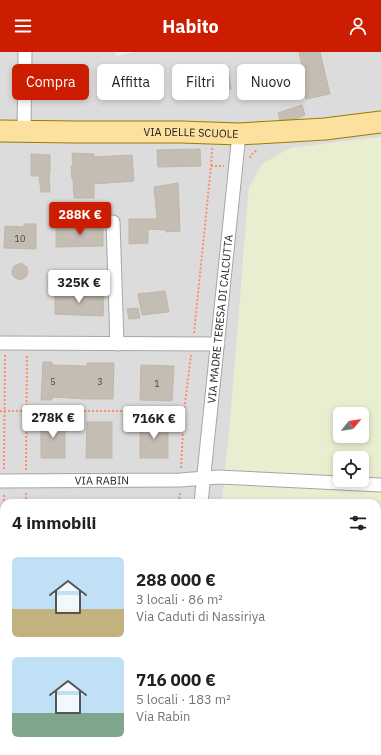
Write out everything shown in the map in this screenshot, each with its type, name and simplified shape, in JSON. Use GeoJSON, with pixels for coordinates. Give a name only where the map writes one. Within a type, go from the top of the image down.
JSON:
{"type":"FeatureCollection","features":[{"type":"Feature","properties":{"kind":"main road","name":"VIA DELLE SCUOLE"},"geometry":{"type":"LineString","coordinates":[[0,131],[181,132],[239,134],[325,129],[381,122]]}},
{"type":"Feature","properties":{"kind":"street"},"geometry":{"type":"LineString","coordinates":[[24,131],[25,52]]}},
{"type":"Feature","properties":{"kind":"street","name":"VIA MADRE TERESA DI CALCUTTA"},"geometry":{"type":"LineString","coordinates":[[201,499],[239,134]]}},
{"type":"Feature","properties":{"kind":"street"},"geometry":{"type":"LineString","coordinates":[[113,222],[117,344]]}},
{"type":"Feature","properties":{"kind":"street"},"geometry":{"type":"LineString","coordinates":[[0,343],[218,344]]}},
{"type":"Feature","properties":{"kind":"street","name":"VIA RABIN"},"geometry":{"type":"LineString","coordinates":[[0,481],[180,480],[218,477],[381,484]]}},
{"type":"Feature","properties":{"kind":"path"},"geometry":{"type":"LineString","coordinates":[[26,499],[27,343]]}},
{"type":"Feature","properties":{"kind":"path"},"geometry":{"type":"LineString","coordinates":[[0,411],[184,411]]}},
{"type":"Feature","properties":{"kind":"shaded area"},"geometry":{"type":"Polygon","coordinates":[[[0,52],[115,52],[116,56],[136,52],[381,52],[381,137],[290,148],[249,187],[230,425],[222,499],[0,499],[0,52]]]}},
{"type":"Feature","properties":{"kind":"green space"},"geometry":{"type":"Polygon","coordinates":[[[381,137],[381,499],[222,499],[230,425],[249,187],[262,164],[290,148],[381,137]]]}},
{"type":"Feature","properties":{"kind":"building"},"geometry":{"type":"Polygon","coordinates":[[[299,52],[320,52],[330,94],[306,99],[305,64],[302,64],[299,52]]]}},
{"type":"Feature","properties":{"kind":"building"},"geometry":{"type":"Polygon","coordinates":[[[229,74],[231,89],[229,89],[229,74]]]}},
{"type":"Feature","properties":{"kind":"building"},"geometry":{"type":"Polygon","coordinates":[[[302,105],[305,115],[295,119],[280,120],[278,113],[302,105]]]}},
{"type":"Feature","properties":{"kind":"building"},"geometry":{"type":"Polygon","coordinates":[[[200,149],[201,166],[158,167],[157,150],[200,149]]]}},
{"type":"Feature","properties":{"kind":"building"},"geometry":{"type":"Polygon","coordinates":[[[72,153],[94,154],[94,157],[132,155],[134,181],[94,184],[94,198],[74,198],[71,166],[73,167],[72,153]]]}},
{"type":"Feature","properties":{"kind":"building"},"geometry":{"type":"Polygon","coordinates":[[[31,154],[50,155],[50,192],[41,192],[39,176],[31,176],[31,154]]]}},
{"type":"Feature","properties":{"kind":"building"},"geometry":{"type":"Polygon","coordinates":[[[178,183],[180,231],[166,232],[166,230],[148,229],[148,243],[129,244],[129,219],[157,219],[154,187],[178,183]]]}},
{"type":"Feature","properties":{"kind":"building"},"geometry":{"type":"Polygon","coordinates":[[[24,224],[36,224],[36,249],[4,248],[5,226],[24,227],[24,224]]]}},
{"type":"Feature","properties":{"kind":"building"},"geometry":{"type":"Polygon","coordinates":[[[103,225],[103,246],[56,247],[56,226],[103,225]]]}},
{"type":"Feature","properties":{"kind":"building"},"geometry":{"type":"Polygon","coordinates":[[[21,263],[27,267],[28,272],[26,277],[20,280],[15,278],[12,271],[14,266],[21,263]]]}},
{"type":"Feature","properties":{"kind":"building"},"geometry":{"type":"Polygon","coordinates":[[[165,291],[169,312],[142,315],[138,294],[165,291]]]}},
{"type":"Feature","properties":{"kind":"building"},"geometry":{"type":"Polygon","coordinates":[[[55,293],[104,294],[103,316],[55,314],[55,293]]]}},
{"type":"Feature","properties":{"kind":"building"},"geometry":{"type":"Polygon","coordinates":[[[138,308],[140,318],[129,319],[127,309],[138,308]]]}},
{"type":"Feature","properties":{"kind":"building"},"geometry":{"type":"Polygon","coordinates":[[[43,362],[52,362],[52,365],[87,366],[87,363],[114,363],[113,399],[52,397],[52,400],[41,400],[43,362]]]}},
{"type":"Feature","properties":{"kind":"building"},"geometry":{"type":"Polygon","coordinates":[[[141,365],[174,366],[172,401],[140,400],[141,365]]]}},
{"type":"Feature","properties":{"kind":"building"},"geometry":{"type":"Polygon","coordinates":[[[41,420],[65,420],[65,458],[41,458],[41,420]]]}},
{"type":"Feature","properties":{"kind":"building"},"geometry":{"type":"Polygon","coordinates":[[[87,422],[112,422],[112,458],[86,458],[87,422]]]}},
{"type":"Feature","properties":{"kind":"building"},"geometry":{"type":"Polygon","coordinates":[[[140,422],[168,422],[168,458],[140,458],[140,422]]]}}]}
